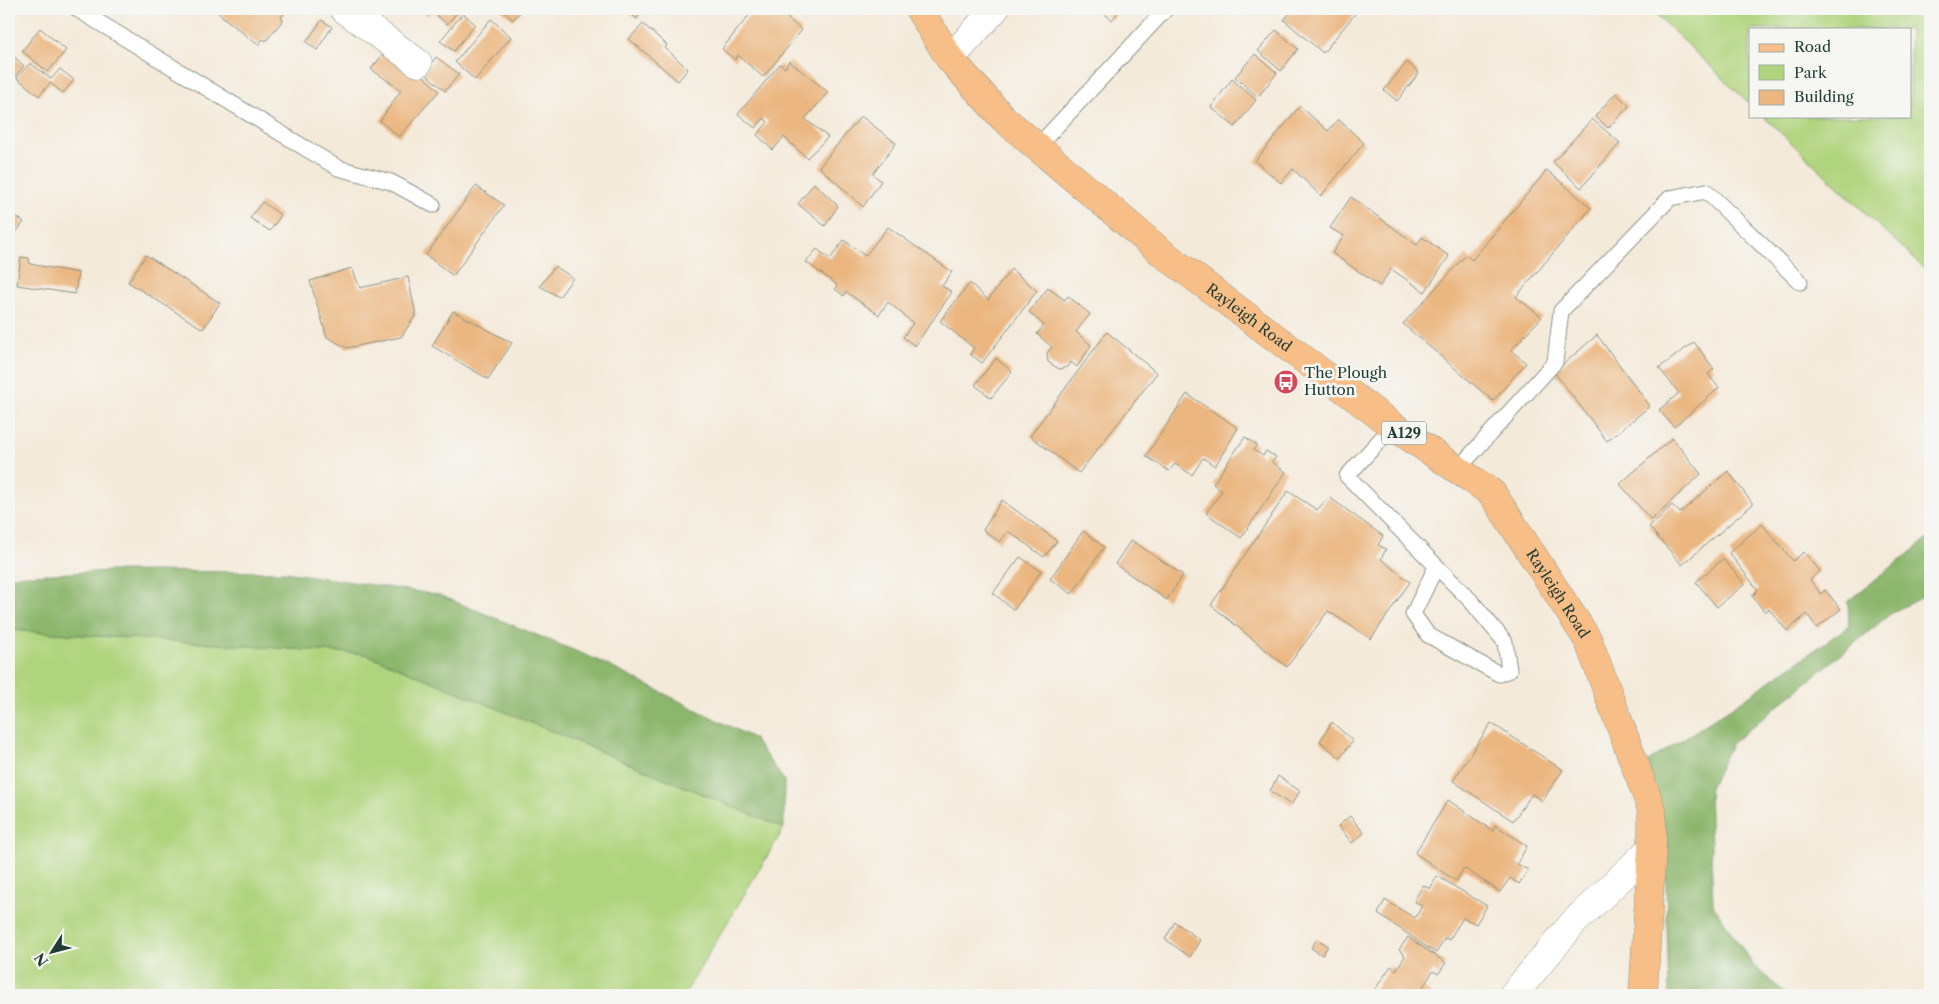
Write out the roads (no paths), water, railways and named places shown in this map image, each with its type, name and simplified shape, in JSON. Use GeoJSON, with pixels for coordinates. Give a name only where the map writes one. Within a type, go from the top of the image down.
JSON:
{"type":"FeatureCollection","features":[{"type":"Feature","properties":{"kind":"main road","name":"Rayleigh Road"},"geometry":{"type":"LineString","coordinates":[[919,9],[950,59],[1003,118],[1161,252],[1393,426],[1492,492],[1588,640],[1652,810],[1652,848],[1644,995]]}},
{"type":"Feature","properties":{"kind":"street"},"geometry":{"type":"LineString","coordinates":[[344,9],[418,63]]}},
{"type":"Feature","properties":{"kind":"street"},"geometry":{"type":"LineString","coordinates":[[950,59],[995,9]]}},
{"type":"Feature","properties":{"kind":"street"},"geometry":{"type":"LineString","coordinates":[[1513,995],[1574,922],[1652,848]]}},
{"type":"Feature","properties":{"kind":"lane"},"geometry":{"type":"LineString","coordinates":[[77,9],[338,168],[391,182],[433,205]]}},
{"type":"Feature","properties":{"kind":"lane"},"geometry":{"type":"LineString","coordinates":[[1037,147],[1166,9]]}},
{"type":"Feature","properties":{"kind":"lane"},"geometry":{"type":"LineString","coordinates":[[1458,469],[1555,362],[1561,311],[1670,198],[1706,191],[1800,282]]}},
{"type":"Feature","properties":{"kind":"lane"},"geometry":{"type":"LineString","coordinates":[[1393,426],[1347,476],[1471,600],[1505,642],[1509,670],[1499,674],[1428,635],[1413,614],[1436,567]]}},
{"type":"Feature","properties":{"kind":"place","name":"The Plough Hutton"},"geometry":{"type":"Point","coordinates":[1286,382]}}]}
